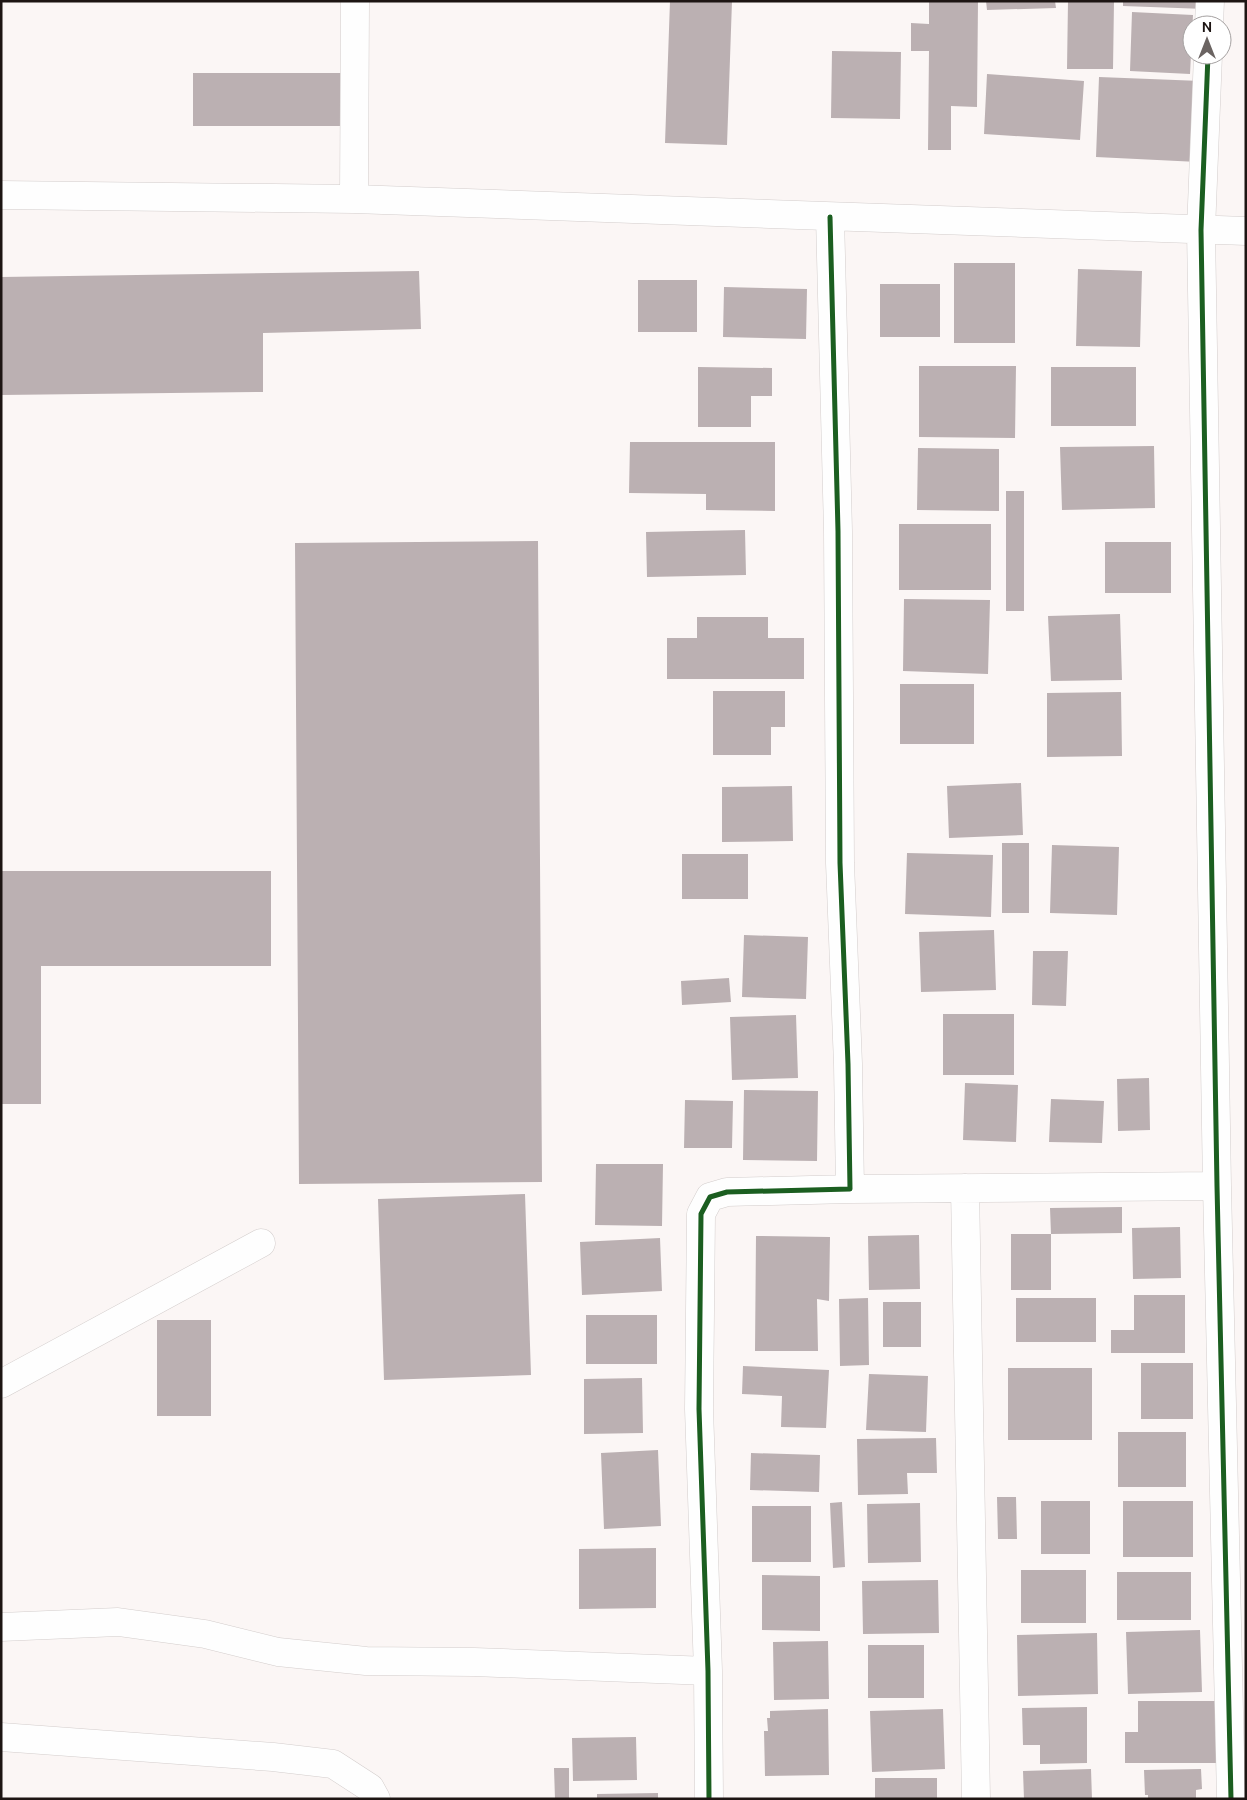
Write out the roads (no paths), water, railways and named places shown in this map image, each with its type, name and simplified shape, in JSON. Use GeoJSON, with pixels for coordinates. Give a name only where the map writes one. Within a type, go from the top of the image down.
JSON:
{"type":"FeatureCollection","features":[{"type":"Feature","properties":{"kind":"street"},"geometry":{"type":"LineString","coordinates":[[354,199],[355,1]]}},
{"type":"Feature","properties":{"kind":"street"},"geometry":{"type":"LineString","coordinates":[[1209,15],[1210,1]]}},
{"type":"Feature","properties":{"kind":"street"},"geometry":{"type":"LineString","coordinates":[[1208,65],[1201,230],[1217,1186],[1231,1799]]}},
{"type":"Feature","properties":{"kind":"street"},"geometry":{"type":"LineString","coordinates":[[1,195],[354,199],[1201,230],[1246,230]]}},
{"type":"Feature","properties":{"kind":"street"},"geometry":{"type":"LineString","coordinates":[[830,217],[838,531],[840,862],[848,1064],[850,1189]]}},
{"type":"Feature","properties":{"kind":"street"},"geometry":{"type":"LineString","coordinates":[[709,1799],[708,1671],[699,1408],[701,1214],[710,1197],[727,1192],[850,1189],[1217,1186]]}},
{"type":"Feature","properties":{"kind":"street"},"geometry":{"type":"LineString","coordinates":[[965,1188],[976,1799]]}},
{"type":"Feature","properties":{"kind":"street"},"geometry":{"type":"LineString","coordinates":[[1,1384],[261,1243]]}},
{"type":"Feature","properties":{"kind":"street"},"geometry":{"type":"LineString","coordinates":[[1,1628],[118,1622],[205,1634],[278,1652],[366,1661],[474,1662],[708,1671]]}},
{"type":"Feature","properties":{"kind":"street"},"geometry":{"type":"LineString","coordinates":[[1,1737],[273,1757],[332,1764],[370,1788],[376,1799]]}}]}
